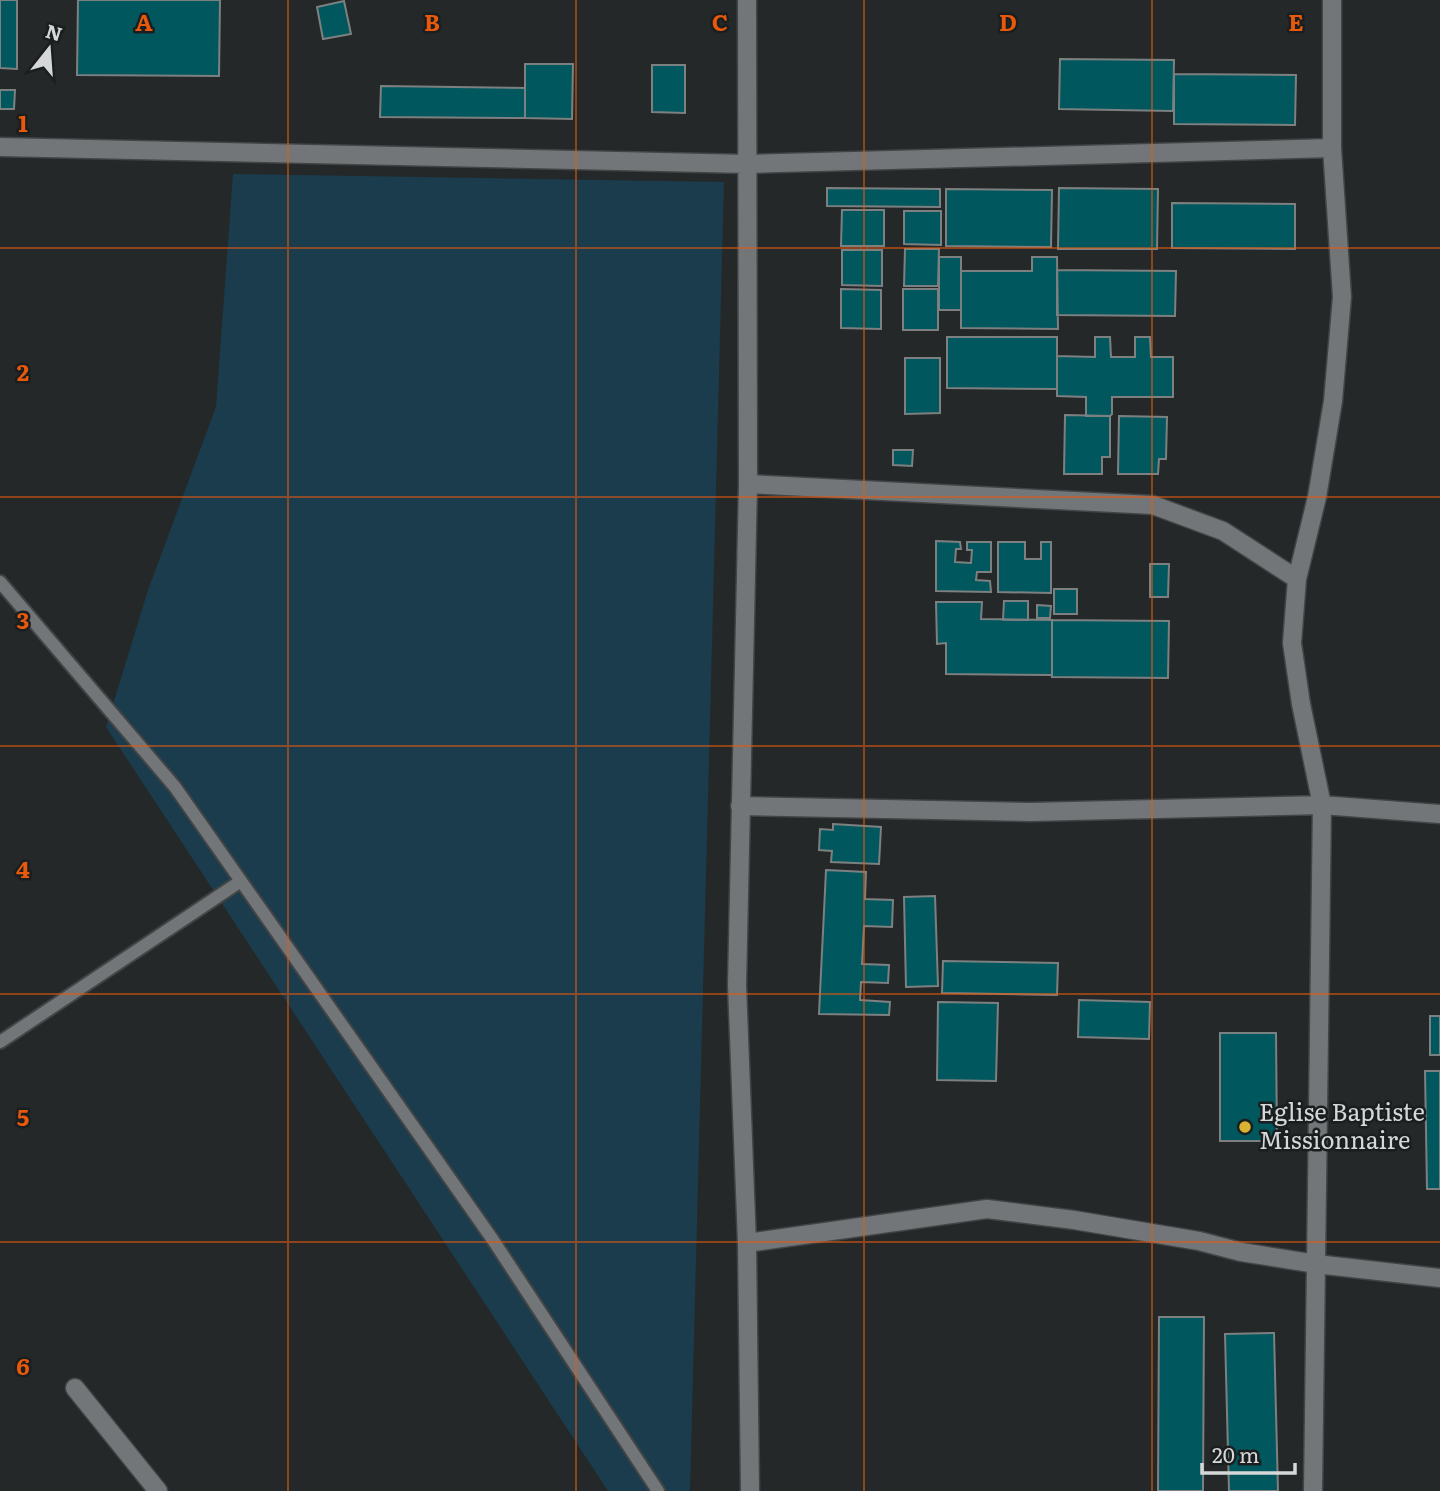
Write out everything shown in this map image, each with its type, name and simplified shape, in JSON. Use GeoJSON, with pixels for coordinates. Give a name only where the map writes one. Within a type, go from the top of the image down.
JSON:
{"type":"FeatureCollection","features":[{"type":"Feature","properties":{"kind":"street"},"geometry":{"type":"LineString","coordinates":[[747,0],[748,484],[737,985],[747,1243],[750,1491]]}},
{"type":"Feature","properties":{"kind":"street"},"geometry":{"type":"LineString","coordinates":[[1313,1491],[1322,805],[1301,704],[1292,643],[1297,579],[1317,497],[1333,401],[1342,297],[1332,148],[1332,0]]}},
{"type":"Feature","properties":{"kind":"street"},"geometry":{"type":"LineString","coordinates":[[0,146],[748,164],[1332,148]]}},
{"type":"Feature","properties":{"kind":"street"},"geometry":{"type":"LineString","coordinates":[[748,484],[1153,505],[1223,531],[1297,579]]}},
{"type":"Feature","properties":{"kind":"street"},"geometry":{"type":"LineString","coordinates":[[740,806],[1030,812],[1322,805],[1440,814]]}},
{"type":"Feature","properties":{"kind":"street"},"geometry":{"type":"LineString","coordinates":[[747,1243],[987,1209],[1186,1238],[1241,1252],[1316,1264],[1440,1278]]}},
{"type":"Feature","properties":{"kind":"street"},"geometry":{"type":"LineString","coordinates":[[75,1388],[158,1491]]}},
{"type":"Feature","properties":{"kind":"lane"},"geometry":{"type":"LineString","coordinates":[[0,582],[175,787],[494,1240],[658,1491]]}},
{"type":"Feature","properties":{"kind":"lane"},"geometry":{"type":"LineString","coordinates":[[0,1042],[241,881]]}},
{"type":"Feature","properties":{"kind":"shaded area"},"geometry":{"type":"Polygon","coordinates":[[[233,174],[724,182],[690,1491],[608,1491],[106,727],[148,590],[216,407],[233,174]]]}},
{"type":"Feature","properties":{"kind":"building"},"geometry":{"type":"Polygon","coordinates":[[[0,0],[17,0],[17,69],[0,68],[0,0]]]}},
{"type":"Feature","properties":{"kind":"building"},"geometry":{"type":"Polygon","coordinates":[[[78,0],[220,0],[219,76],[77,75],[78,0]]]}},
{"type":"Feature","properties":{"kind":"building"},"geometry":{"type":"Polygon","coordinates":[[[344,1],[351,34],[323,39],[317,7],[344,1]]]}},
{"type":"Feature","properties":{"kind":"building"},"geometry":{"type":"Polygon","coordinates":[[[1060,59],[1174,60],[1173,111],[1059,109],[1060,59]]]}},
{"type":"Feature","properties":{"kind":"building"},"geometry":{"type":"Polygon","coordinates":[[[525,64],[573,64],[572,119],[525,118],[525,64]]]}},
{"type":"Feature","properties":{"kind":"building"},"geometry":{"type":"Polygon","coordinates":[[[652,65],[685,65],[685,113],[652,112],[652,65]]]}},
{"type":"Feature","properties":{"kind":"building"},"geometry":{"type":"Polygon","coordinates":[[[1174,74],[1296,75],[1295,125],[1174,124],[1174,74]]]}},
{"type":"Feature","properties":{"kind":"building"},"geometry":{"type":"Polygon","coordinates":[[[381,86],[525,88],[525,118],[380,117],[381,86]]]}},
{"type":"Feature","properties":{"kind":"building"},"geometry":{"type":"Polygon","coordinates":[[[0,90],[15,90],[14,109],[0,109],[0,90]]]}},
{"type":"Feature","properties":{"kind":"building"},"geometry":{"type":"Polygon","coordinates":[[[827,188],[940,189],[940,207],[827,206],[827,188]]]}},
{"type":"Feature","properties":{"kind":"building"},"geometry":{"type":"Polygon","coordinates":[[[1059,188],[1158,189],[1157,249],[1058,249],[1059,188]]]}},
{"type":"Feature","properties":{"kind":"building"},"geometry":{"type":"Polygon","coordinates":[[[946,189],[1052,190],[1051,247],[946,246],[946,189]]]}},
{"type":"Feature","properties":{"kind":"building"},"geometry":{"type":"Polygon","coordinates":[[[1172,203],[1295,204],[1295,249],[1172,248],[1172,203]]]}},
{"type":"Feature","properties":{"kind":"building"},"geometry":{"type":"Polygon","coordinates":[[[842,210],[884,210],[884,246],[841,246],[842,210]]]}},
{"type":"Feature","properties":{"kind":"building"},"geometry":{"type":"Polygon","coordinates":[[[904,211],[941,211],[941,245],[904,244],[904,211]]]}},
{"type":"Feature","properties":{"kind":"building"},"geometry":{"type":"Polygon","coordinates":[[[905,249],[939,249],[938,286],[904,286],[905,249]]]}},
{"type":"Feature","properties":{"kind":"building"},"geometry":{"type":"Polygon","coordinates":[[[842,250],[882,250],[882,286],[842,285],[842,250]]]}},
{"type":"Feature","properties":{"kind":"building"},"geometry":{"type":"Polygon","coordinates":[[[939,257],[961,257],[961,310],[939,310],[939,257]]]}},
{"type":"Feature","properties":{"kind":"building"},"geometry":{"type":"Polygon","coordinates":[[[1032,257],[1057,257],[1058,329],[961,328],[961,271],[1032,271],[1032,257]]]}},
{"type":"Feature","properties":{"kind":"building"},"geometry":{"type":"Polygon","coordinates":[[[1057,270],[1176,271],[1175,316],[1057,315],[1057,270]]]}},
{"type":"Feature","properties":{"kind":"building"},"geometry":{"type":"Polygon","coordinates":[[[841,289],[881,290],[881,329],[841,328],[841,289]]]}},
{"type":"Feature","properties":{"kind":"building"},"geometry":{"type":"Polygon","coordinates":[[[903,289],[938,289],[938,330],[903,330],[903,289]]]}},
{"type":"Feature","properties":{"kind":"building"},"geometry":{"type":"Polygon","coordinates":[[[947,337],[1057,337],[1057,389],[947,388],[947,337]]]}},
{"type":"Feature","properties":{"kind":"building"},"geometry":{"type":"Polygon","coordinates":[[[1095,337],[1110,337],[1111,357],[1135,357],[1135,337],[1150,337],[1151,357],[1173,357],[1173,397],[1112,397],[1110,416],[1086,416],[1086,397],[1057,396],[1057,356],[1095,357],[1095,337]]]}},
{"type":"Feature","properties":{"kind":"building"},"geometry":{"type":"Polygon","coordinates":[[[905,358],[940,358],[940,413],[905,414],[905,358]]]}},
{"type":"Feature","properties":{"kind":"building"},"geometry":{"type":"Polygon","coordinates":[[[1065,415],[1110,416],[1110,457],[1102,457],[1102,474],[1064,474],[1065,415]]]}},
{"type":"Feature","properties":{"kind":"building"},"geometry":{"type":"Polygon","coordinates":[[[1119,416],[1167,417],[1166,459],[1159,459],[1158,474],[1118,474],[1119,416]]]}},
{"type":"Feature","properties":{"kind":"building"},"geometry":{"type":"Polygon","coordinates":[[[893,450],[913,450],[912,466],[893,465],[893,450]]]}},
{"type":"Feature","properties":{"kind":"building"},"geometry":{"type":"Polygon","coordinates":[[[936,541],[960,542],[961,549],[956,549],[955,562],[971,563],[972,550],[967,550],[967,542],[991,542],[991,572],[977,572],[976,580],[990,581],[991,592],[936,591],[936,541]]]}},
{"type":"Feature","properties":{"kind":"building"},"geometry":{"type":"Polygon","coordinates":[[[998,542],[1025,542],[1025,559],[1041,559],[1041,542],[1051,542],[1051,593],[998,592],[998,542]]]}},
{"type":"Feature","properties":{"kind":"building"},"geometry":{"type":"Polygon","coordinates":[[[1150,564],[1169,564],[1168,597],[1150,597],[1150,564]]]}},
{"type":"Feature","properties":{"kind":"building"},"geometry":{"type":"Polygon","coordinates":[[[1054,589],[1077,589],[1077,614],[1054,614],[1054,589]]]}},
{"type":"Feature","properties":{"kind":"building"},"geometry":{"type":"Polygon","coordinates":[[[1004,601],[1028,601],[1028,620],[1003,620],[1004,601]]]}},
{"type":"Feature","properties":{"kind":"building"},"geometry":{"type":"Polygon","coordinates":[[[936,602],[982,602],[981,619],[1052,620],[1052,675],[946,674],[946,643],[937,644],[936,602]]]}},
{"type":"Feature","properties":{"kind":"building"},"geometry":{"type":"Polygon","coordinates":[[[1037,605],[1051,606],[1050,618],[1037,618],[1037,605]]]}},
{"type":"Feature","properties":{"kind":"building"},"geometry":{"type":"Polygon","coordinates":[[[1052,620],[1169,621],[1168,678],[1052,677],[1052,620]]]}},
{"type":"Feature","properties":{"kind":"building"},"geometry":{"type":"Polygon","coordinates":[[[833,824],[881,827],[879,864],[831,862],[832,851],[819,850],[820,829],[833,830],[833,824]]]}},
{"type":"Feature","properties":{"kind":"building"},"geometry":{"type":"Polygon","coordinates":[[[826,870],[866,872],[865,899],[893,900],[892,927],[864,926],[862,964],[889,965],[888,983],[861,982],[860,1000],[890,1002],[889,1015],[819,1014],[826,870]]]}},
{"type":"Feature","properties":{"kind":"building"},"geometry":{"type":"Polygon","coordinates":[[[935,896],[938,986],[906,987],[904,897],[935,896]]]}},
{"type":"Feature","properties":{"kind":"building"},"geometry":{"type":"Polygon","coordinates":[[[943,961],[1058,963],[1057,995],[942,993],[943,961]]]}},
{"type":"Feature","properties":{"kind":"building"},"geometry":{"type":"Polygon","coordinates":[[[1079,1000],[1150,1002],[1149,1039],[1078,1037],[1079,1000]]]}},
{"type":"Feature","properties":{"kind":"building"},"geometry":{"type":"Polygon","coordinates":[[[938,1002],[998,1003],[996,1081],[937,1080],[938,1002]]]}},
{"type":"Feature","properties":{"kind":"building"},"geometry":{"type":"Polygon","coordinates":[[[1430,1016],[1440,1016],[1440,1055],[1430,1055],[1430,1016]]]}},
{"type":"Feature","properties":{"kind":"building"},"geometry":{"type":"Polygon","coordinates":[[[1220,1033],[1276,1033],[1277,1141],[1220,1141],[1220,1033]]]}},
{"type":"Feature","properties":{"kind":"building"},"geometry":{"type":"Polygon","coordinates":[[[1425,1071],[1440,1071],[1440,1189],[1427,1189],[1425,1071]]]}},
{"type":"Feature","properties":{"kind":"building"},"geometry":{"type":"Polygon","coordinates":[[[1425,1071],[1440,1071],[1440,1189],[1427,1189],[1425,1071]]]}},
{"type":"Feature","properties":{"kind":"building"},"geometry":{"type":"Polygon","coordinates":[[[1159,1317],[1204,1317],[1203,1491],[1158,1491],[1159,1317]]]}},
{"type":"Feature","properties":{"kind":"building"},"geometry":{"type":"Polygon","coordinates":[[[1274,1333],[1278,1491],[1229,1491],[1225,1334],[1274,1333]]]}},
{"type":"Feature","properties":{"kind":"place","name":"Eglise Baptiste Missionnaire"},"geometry":{"type":"Point","coordinates":[1245,1127]}}]}
